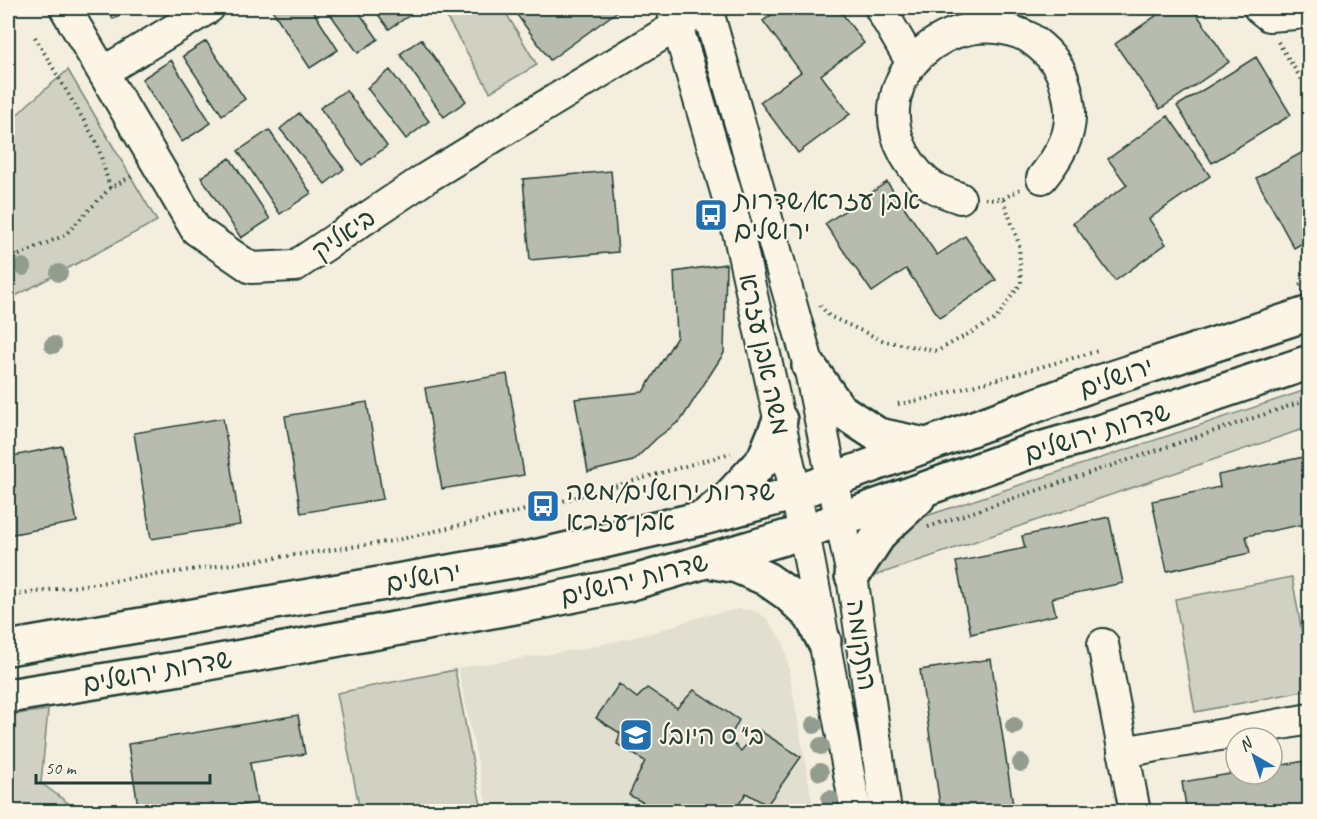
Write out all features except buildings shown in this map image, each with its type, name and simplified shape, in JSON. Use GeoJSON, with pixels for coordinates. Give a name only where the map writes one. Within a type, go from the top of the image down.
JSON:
{"type":"FeatureCollection","features":[{"type":"Feature","properties":{"kind":"main road","name":"ירושלים"},"geometry":{"type":"LineString","coordinates":[[925,446],[1094,384],[1304,299]]}},
{"type":"Feature","properties":{"kind":"main road","name":"שדרות ירושלים"},"geometry":{"type":"LineString","coordinates":[[8,696],[181,668],[628,584],[841,520],[1023,454],[1106,430],[1310,362]]}},
{"type":"Feature","properties":{"kind":"main road"},"geometry":{"type":"LineString","coordinates":[[809,366],[838,409],[878,435],[925,446]]}},
{"type":"Feature","properties":{"kind":"main road"},"geometry":{"type":"LineString","coordinates":[[703,518],[729,497],[764,459],[780,420]]}},
{"type":"Feature","properties":{"kind":"main road"},"geometry":{"type":"LineString","coordinates":[[833,480],[925,446]]}},
{"type":"Feature","properties":{"kind":"main road","name":"ירושלים"},"geometry":{"type":"LineString","coordinates":[[8,648],[530,558],[703,518],[795,493],[833,480]]}},
{"type":"Feature","properties":{"kind":"main road"},"geometry":{"type":"LineString","coordinates":[[852,576],[880,532],[929,489]]}},
{"type":"Feature","properties":{"kind":"main road"},"geometry":{"type":"LineString","coordinates":[[709,561],[736,566],[765,579],[788,594],[811,616],[824,641]]}},
{"type":"Feature","properties":{"kind":"street","name":"ביאליק"},"geometry":{"type":"LineString","coordinates":[[65,8],[196,230],[251,268],[295,266],[674,16],[706,8]]}},
{"type":"Feature","properties":{"kind":"street"},"geometry":{"type":"LineString","coordinates":[[103,72],[209,8]]}},
{"type":"Feature","properties":{"kind":"street","name":"משה אבן עזרא"},"geometry":{"type":"LineString","coordinates":[[706,8],[809,366],[833,480]]}},
{"type":"Feature","properties":{"kind":"street"},"geometry":{"type":"LineString","coordinates":[[880,8],[910,60]]}},
{"type":"Feature","properties":{"kind":"street"},"geometry":{"type":"LineString","coordinates":[[1264,12],[1296,14],[1310,11]]}},
{"type":"Feature","properties":{"kind":"street","name":"משה אבן עזרא"},"geometry":{"type":"LineString","coordinates":[[674,16],[739,236],[795,493]]}},
{"type":"Feature","properties":{"kind":"street"},"geometry":{"type":"LineString","coordinates":[[960,198],[934,187],[912,168],[898,143],[893,115],[897,86],[910,60],[931,39],[958,27],[987,23],[1017,30],[1041,46],[1060,69],[1070,97],[1070,126],[1060,154],[1042,178]]}},
{"type":"Feature","properties":{"kind":"street","name":"התקומה"},"geometry":{"type":"LineString","coordinates":[[833,480],[852,576],[886,812]]}},
{"type":"Feature","properties":{"kind":"street","name":"התקומה"},"geometry":{"type":"LineString","coordinates":[[795,493],[856,812]]}},
{"type":"Feature","properties":{"kind":"street"},"geometry":{"type":"LineString","coordinates":[[1103,644],[1135,812]]}},
{"type":"Feature","properties":{"kind":"street"},"geometry":{"type":"LineString","coordinates":[[1123,752],[1310,719]]}},
{"type":"Feature","properties":{"kind":"path"},"geometry":{"type":"LineString","coordinates":[[1264,12],[1272,31],[1310,93]]}},
{"type":"Feature","properties":{"kind":"path"},"geometry":{"type":"LineString","coordinates":[[35,37],[97,143],[110,188]]}},
{"type":"Feature","properties":{"kind":"path"},"geometry":{"type":"LineString","coordinates":[[8,260],[65,235],[110,188],[156,163]]}},
{"type":"Feature","properties":{"kind":"path"},"geometry":{"type":"LineString","coordinates":[[960,198],[1003,199],[1042,178]]}},
{"type":"Feature","properties":{"kind":"path"},"geometry":{"type":"LineString","coordinates":[[814,298],[829,316],[884,341],[937,351],[996,319],[1021,283],[1019,244],[1003,199]]}},
{"type":"Feature","properties":{"kind":"path"},"geometry":{"type":"LineString","coordinates":[[1304,299],[1310,282]]}},
{"type":"Feature","properties":{"kind":"path"},"geometry":{"type":"LineString","coordinates":[[898,404],[926,399],[1109,348]]}},
{"type":"Feature","properties":{"kind":"path"},"geometry":{"type":"LineString","coordinates":[[921,530],[1310,399]]}},
{"type":"Feature","properties":{"kind":"path"},"geometry":{"type":"LineString","coordinates":[[8,596],[393,541],[551,504],[738,451]]}},
{"type":"Feature","properties":{"kind":"shaded area"},"geometry":{"type":"Polygon","coordinates":[[[441,8],[503,8],[537,65],[490,92],[441,8]]]}},
{"type":"Feature","properties":{"kind":"shaded area"},"geometry":{"type":"Polygon","coordinates":[[[68,70],[157,221],[8,300],[8,124],[68,70]]]}},
{"type":"Feature","properties":{"kind":"shaded area"},"geometry":{"type":"Polygon","coordinates":[[[1309,389],[1309,427],[865,579],[908,522],[1309,389]]]}},
{"type":"Feature","properties":{"kind":"shaded area"},"geometry":{"type":"Polygon","coordinates":[[[1292,577],[1309,672],[1309,690],[1195,712],[1175,599],[1292,577]]]}},
{"type":"Feature","properties":{"kind":"shaded area","name":"בי\"ס היובל"},"geometry":{"type":"Polygon","coordinates":[[[739,609],[755,611],[766,618],[784,643],[814,811],[586,812],[559,802],[488,811],[458,668],[582,649],[652,633],[703,616],[739,609]]]}},
{"type":"Feature","properties":{"kind":"shaded area"},"geometry":{"type":"Polygon","coordinates":[[[455,670],[482,811],[360,811],[337,693],[455,670]]]}},
{"type":"Feature","properties":{"kind":"shaded area"},"geometry":{"type":"Polygon","coordinates":[[[48,710],[41,783],[79,811],[8,811],[8,715],[48,710]]]}},
{"type":"Feature","properties":{"kind":"place","name":"אבן עזרא/שדרות ירושלים"},"geometry":{"type":"Point","coordinates":[711,215]}},
{"type":"Feature","properties":{"kind":"place","name":"שדרות ירושלים/משה אבן עזרא"},"geometry":{"type":"Point","coordinates":[543,506]}},
{"type":"Feature","properties":{"kind":"place","name":"בי\"ס היובל"},"geometry":{"type":"Point","coordinates":[636,735]}}]}
